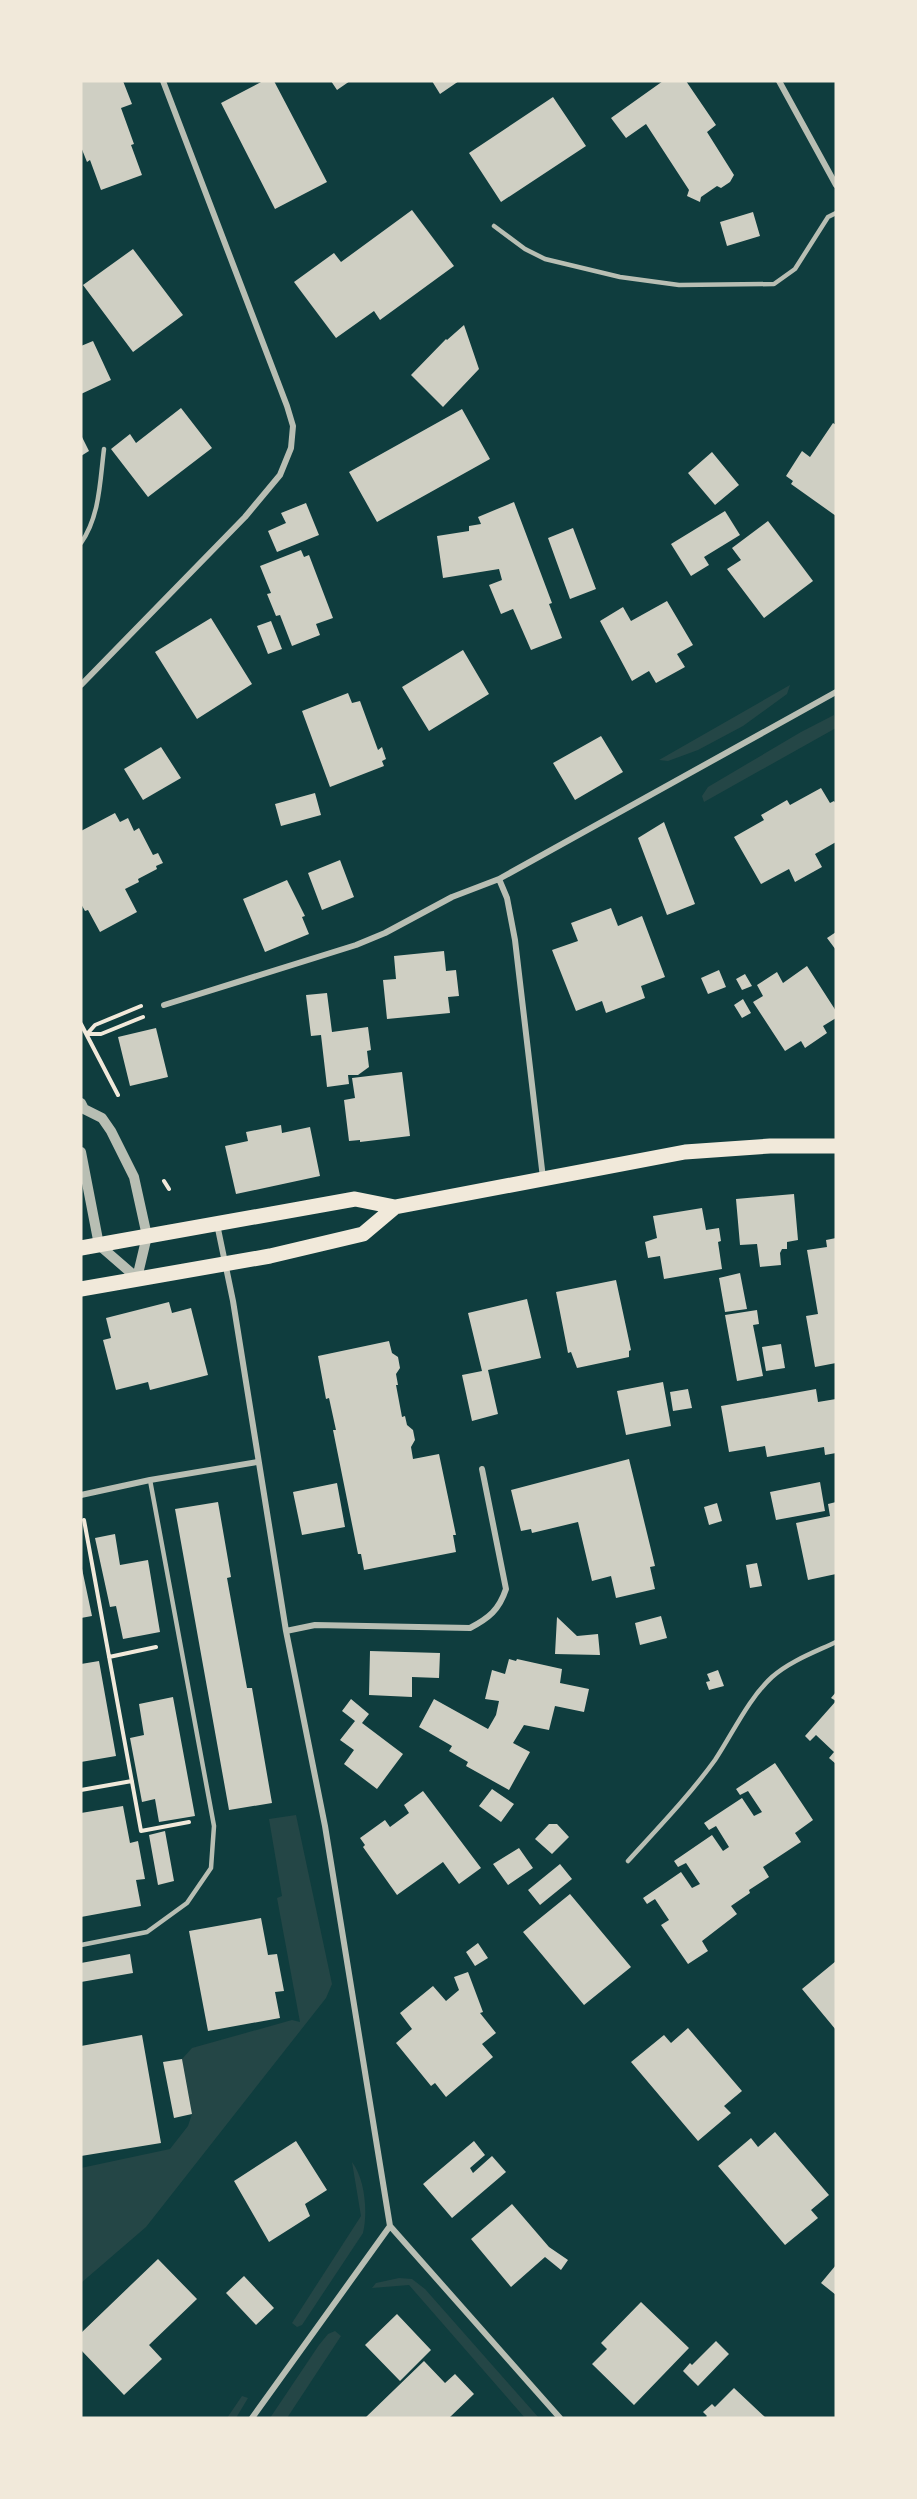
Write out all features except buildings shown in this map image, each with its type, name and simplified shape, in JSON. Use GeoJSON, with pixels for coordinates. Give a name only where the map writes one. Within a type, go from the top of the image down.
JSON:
{"type":"FeatureCollection","features":[{"type":"Feature","properties":{"kind":"main road"},"geometry":{"type":"LineString","coordinates":[[81,1248],[355,1199],[395,1207],[685,1152],[770,1146],[836,1146]]}},
{"type":"Feature","properties":{"kind":"main road"},"geometry":{"type":"LineString","coordinates":[[81,1289],[226,1263],[363,1234],[395,1207]]}},
{"type":"Feature","properties":{"kind":"street"},"geometry":{"type":"LineString","coordinates":[[779,81],[836,185]]}},
{"type":"Feature","properties":{"kind":"street"},"geometry":{"type":"LineString","coordinates":[[81,686],[245,517],[280,475],[291,448],[293,426],[287,406],[174,114],[166,82]]}},
{"type":"Feature","properties":{"kind":"street"},"geometry":{"type":"LineString","coordinates":[[164,1005],[356,945],[385,933],[452,897],[499,879],[836,692]]}},
{"type":"Feature","properties":{"kind":"street"},"geometry":{"type":"LineString","coordinates":[[499,879],[507,898],[515,940],[543,1179]]}},
{"type":"Feature","properties":{"kind":"street"},"geometry":{"type":"LineString","coordinates":[[81,1152],[99,1245],[137,1278],[147,1236],[137,1186],[120,1149],[102,1118],[82,1110]]}},
{"type":"Feature","properties":{"kind":"street"},"geometry":{"type":"LineString","coordinates":[[217,1224],[226,1263],[286,1630],[325,1826],[390,2226],[560,2418]]}},
{"type":"Feature","properties":{"kind":"street"},"geometry":{"type":"LineString","coordinates":[[81,1495],[150,1480],[257,1462]]}},
{"type":"Feature","properties":{"kind":"street"},"geometry":{"type":"LineString","coordinates":[[286,1630],[315,1625],[470,1628],[490,1618],[501,1603],[506,1589],[482,1470]]}},
{"type":"Feature","properties":{"kind":"street"},"geometry":{"type":"LineString","coordinates":[[252,2418],[390,2226]]}},
{"type":"Feature","properties":{"kind":"lane"},"geometry":{"type":"LineString","coordinates":[[494,226],[525,249],[545,259],[620,277],[679,285],[774,284],[795,269],[828,217],[836,213]]}},
{"type":"Feature","properties":{"kind":"lane"},"geometry":{"type":"LineString","coordinates":[[81,543],[97,506],[104,449]]}},
{"type":"Feature","properties":{"kind":"lane"},"geometry":{"type":"LineString","coordinates":[[81,1945],[147,1932],[187,1903],[211,1868],[213,1818],[150,1480]]}},
{"type":"Feature","properties":{"kind":"lane"},"geometry":{"type":"LineString","coordinates":[[628,1861],[689,1793],[771,1679],[784,1669],[836,1642]]}},
{"type":"Feature","properties":{"kind":"path"},"geometry":{"type":"LineString","coordinates":[[111,1017],[95,1025],[87,1034],[101,1034],[143,1017],[164,1005]]}},
{"type":"Feature","properties":{"kind":"path"},"geometry":{"type":"LineString","coordinates":[[83,1513],[141,1831],[213,1818]]}},
{"type":"Feature","properties":{"kind":"path"},"geometry":{"type":"LineString","coordinates":[[109,1657],[180,1642]]}},
{"type":"Feature","properties":{"kind":"path"},"geometry":{"type":"LineString","coordinates":[[81,1790],[132,1781]]}},
{"type":"Feature","properties":{"kind":"shaded area"},"geometry":{"type":"Polygon","coordinates":[[[790,685],[787,694],[743,726],[698,750],[668,761],[659,760],[790,685]]]}},
{"type":"Feature","properties":{"kind":"shaded area"},"geometry":{"type":"Polygon","coordinates":[[[834,715],[836,728],[704,802],[702,796],[708,787],[834,715]]]}},
{"type":"Feature","properties":{"kind":"shaded area"},"geometry":{"type":"Polygon","coordinates":[[[296,1815],[332,1984],[326,1998],[146,2227],[81,2283],[81,2168],[170,2149],[188,2126],[192,2114],[182,2059],[192,2048],[292,2020],[300,2022],[277,1898],[282,1896],[269,1819],[296,1815]]]}},
{"type":"Feature","properties":{"kind":"shaded area"},"geometry":{"type":"Polygon","coordinates":[[[352,2162],[363,2186],[365,2215],[363,2233],[302,2325],[297,2327],[292,2323],[361,2216],[352,2162]]]}},
{"type":"Feature","properties":{"kind":"shaded area"},"geometry":{"type":"Polygon","coordinates":[[[399,2278],[412,2279],[425,2289],[539,2418],[525,2418],[409,2285],[372,2288],[376,2283],[399,2278]]]}},
{"type":"Feature","properties":{"kind":"shaded area"},"geometry":{"type":"Polygon","coordinates":[[[335,2331],[341,2336],[287,2418],[270,2418],[319,2345],[328,2334],[335,2331]]]}},
{"type":"Feature","properties":{"kind":"shaded area"},"geometry":{"type":"Polygon","coordinates":[[[242,2396],[248,2398],[236,2418],[227,2418],[242,2396]]]}}]}
